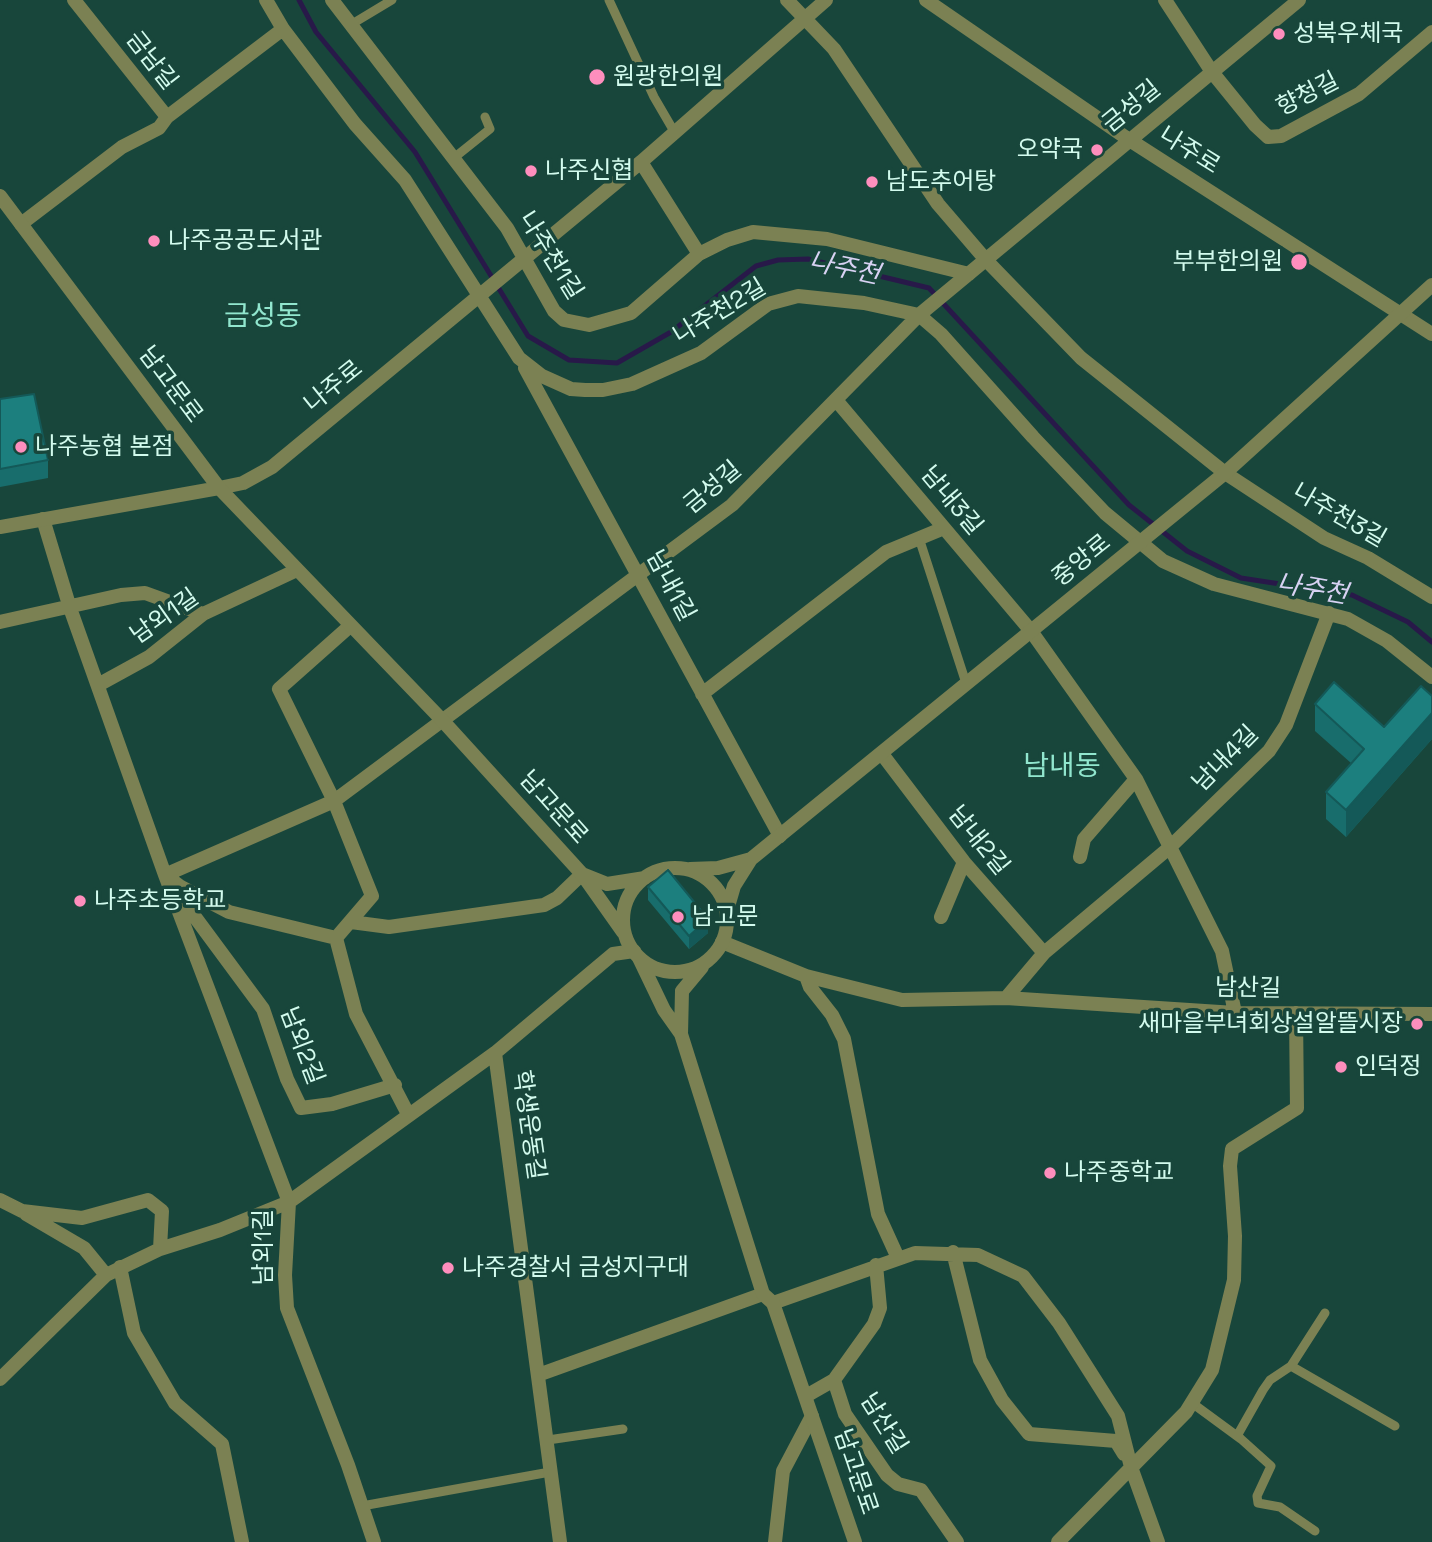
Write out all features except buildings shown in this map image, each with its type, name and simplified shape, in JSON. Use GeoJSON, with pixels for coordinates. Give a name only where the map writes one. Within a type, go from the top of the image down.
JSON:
{"type":"FeatureCollection","features":[{"type":"Feature","properties":{"kind":"street","name":"금남길"},"geometry":{"type":"LineString","coordinates":[[75,0],[167,117]]}},
{"type":"Feature","properties":{"kind":"street","name":"나주천2길"},"geometry":{"type":"LineString","coordinates":[[267,0],[283,29],[355,124],[405,180],[483,294],[519,358],[556,384],[571,389],[603,390],[632,384],[701,353],[756,312],[781,300],[799,296],[919,315]]}},
{"type":"Feature","properties":{"kind":"street","name":"나주천1길"},"geometry":{"type":"LineString","coordinates":[[332,0],[455,158],[524,258],[554,312],[564,320],[589,326],[632,313],[699,254],[740,235],[762,232],[870,247],[969,274]]}},
{"type":"Feature","properties":{"kind":"street"},"geometry":{"type":"LineString","coordinates":[[787,0],[834,48],[938,204],[986,260],[1081,358],[1225,473]]}},
{"type":"Feature","properties":{"kind":"street","name":"나주로"},"geometry":{"type":"LineString","coordinates":[[0,527],[243,483],[272,467],[641,162],[827,0]]}},
{"type":"Feature","properties":{"kind":"street","name":"나주로"},"geometry":{"type":"LineString","coordinates":[[926,0],[1128,139],[1432,334]]}},
{"type":"Feature","properties":{"kind":"street"},"geometry":{"type":"LineString","coordinates":[[1165,0],[1212,72]]}},
{"type":"Feature","properties":{"kind":"street","name":"금성길"},"geometry":{"type":"LineString","coordinates":[[442,720],[732,505],[919,315],[1128,139],[1299,0]]}},
{"type":"Feature","properties":{"kind":"street"},"geometry":{"type":"LineString","coordinates":[[21,225],[101,162],[159,128],[167,117],[283,29]]}},
{"type":"Feature","properties":{"kind":"street","name":"향청길"},"geometry":{"type":"LineString","coordinates":[[1212,72],[1255,125],[1268,137],[1281,136],[1359,94],[1432,32]]}},
{"type":"Feature","properties":{"kind":"street"},"geometry":{"type":"LineString","coordinates":[[641,162],[699,254]]}},
{"type":"Feature","properties":{"kind":"street","name":"남고문로"},"geometry":{"type":"LineString","coordinates":[[0,196],[219,488],[442,720],[582,874],[558,898],[544,905],[389,927],[351,922]]}},
{"type":"Feature","properties":{"kind":"street","name":"중앙로"},"geometry":{"type":"LineString","coordinates":[[751,859],[1225,473],[1432,285]]}},
{"type":"Feature","properties":{"kind":"street"},"geometry":{"type":"LineString","coordinates":[[919,315],[941,334],[1033,438],[1105,513],[1182,572],[1214,584],[1328,612],[1368,629],[1430,672]]}},
{"type":"Feature","properties":{"kind":"street","name":"남내1길"},"geometry":{"type":"LineString","coordinates":[[519,358],[544,398],[779,836]]}},
{"type":"Feature","properties":{"kind":"street","name":"남내3길"},"geometry":{"type":"LineString","coordinates":[[836,400],[1031,631]]}},
{"type":"Feature","properties":{"kind":"street","name":"나주천3길"},"geometry":{"type":"LineString","coordinates":[[1225,473],[1324,538],[1368,558],[1432,597]]}},
{"type":"Feature","properties":{"kind":"street","name":"남외1길"},"geometry":{"type":"LineString","coordinates":[[43,519],[70,608],[165,875],[289,1202],[285,1275],[287,1308],[374,1542]]}},
{"type":"Feature","properties":{"kind":"street"},"geometry":{"type":"LineString","coordinates":[[702,694],[886,552],[944,528]]}},
{"type":"Feature","properties":{"kind":"street","name":"남외1길"},"geometry":{"type":"LineString","coordinates":[[98,685],[149,657],[203,614],[296,570]]}},
{"type":"Feature","properties":{"kind":"street"},"geometry":{"type":"LineString","coordinates":[[0,622],[145,593],[203,614]]}},
{"type":"Feature","properties":{"kind":"street","name":"남내4길"},"geometry":{"type":"LineString","coordinates":[[1006,998],[1044,953],[1169,848],[1276,743],[1286,725],[1328,612]]}},
{"type":"Feature","properties":{"kind":"street"},"geometry":{"type":"LineString","coordinates":[[337,938],[372,896],[334,802],[279,688],[350,626]]}},
{"type":"Feature","properties":{"kind":"street"},"geometry":{"type":"LineString","coordinates":[[1031,631],[1136,779],[1222,951],[1235,1013]]}},
{"type":"Feature","properties":{"kind":"street"},"geometry":{"type":"LineString","coordinates":[[337,938],[229,912],[181,887],[165,875],[334,802],[442,720]]}},
{"type":"Feature","properties":{"kind":"street","name":"남내2길"},"geometry":{"type":"LineString","coordinates":[[881,754],[964,862],[1044,953]]}},
{"type":"Feature","properties":{"kind":"street"},"geometry":{"type":"LineString","coordinates":[[1080,858],[1084,839],[1136,779]]}},
{"type":"Feature","properties":{"kind":"street"},"geometry":{"type":"LineString","coordinates":[[582,874],[607,884],[646,877],[661,870],[705,870],[751,859]]}},
{"type":"Feature","properties":{"kind":"street"},"geometry":{"type":"LineString","coordinates":[[681,1034],[682,991],[722,942],[727,930],[727,912],[734,886],[751,859]]}},
{"type":"Feature","properties":{"kind":"street"},"geometry":{"type":"LineString","coordinates":[[941,917],[964,862]]}},
{"type":"Feature","properties":{"kind":"street"},"geometry":{"type":"LineString","coordinates":[[677,868],[695,872],[710,881],[721,895],[727,912]]}},
{"type":"Feature","properties":{"kind":"street"},"geometry":{"type":"LineString","coordinates":[[582,874],[626,936],[664,1010],[681,1034]]}},
{"type":"Feature","properties":{"kind":"street"},"geometry":{"type":"LineString","coordinates":[[626,936],[623,920],[626,904],[634,889],[646,877]]}},
{"type":"Feature","properties":{"kind":"street","name":"남외2길"},"geometry":{"type":"LineString","coordinates":[[181,887],[192,913],[263,1009],[287,1079],[301,1108],[332,1104],[395,1085]]}},
{"type":"Feature","properties":{"kind":"street"},"geometry":{"type":"LineString","coordinates":[[337,938],[356,1014],[408,1114]]}},
{"type":"Feature","properties":{"kind":"street","name":"남산길"},"geometry":{"type":"LineString","coordinates":[[722,942],[806,976],[902,1000],[1006,998],[1235,1013],[1296,1013],[1297,1108],[1232,1149],[1230,1166],[1235,1236],[1234,1280],[1212,1370],[1192,1403],[1063,1540]]}},
{"type":"Feature","properties":{"kind":"street","name":"학생운동길"},"geometry":{"type":"LineString","coordinates":[[560,1542],[495,1053],[613,954],[636,954]]}},
{"type":"Feature","properties":{"kind":"street"},"geometry":{"type":"LineString","coordinates":[[636,954],[661,970],[677,972],[694,969],[709,960]]}},
{"type":"Feature","properties":{"kind":"street"},"geometry":{"type":"LineString","coordinates":[[806,976],[810,987],[832,1014],[844,1039],[878,1214],[898,1258]]}},
{"type":"Feature","properties":{"kind":"street"},"geometry":{"type":"LineString","coordinates":[[1296,1013],[1432,1014]]}},
{"type":"Feature","properties":{"kind":"street","name":"남고문로"},"geometry":{"type":"LineString","coordinates":[[681,1034],[768,1298],[806,1396],[855,1542]]}},
{"type":"Feature","properties":{"kind":"street"},"geometry":{"type":"LineString","coordinates":[[0,1379],[106,1275],[160,1249],[220,1230],[289,1202],[495,1053]]}},
{"type":"Feature","properties":{"kind":"street"},"geometry":{"type":"LineString","coordinates":[[0,1200],[84,1248],[106,1275]]}},
{"type":"Feature","properties":{"kind":"street"},"geometry":{"type":"LineString","coordinates":[[22,1211],[82,1218],[148,1200],[162,1211],[160,1249]]}},
{"type":"Feature","properties":{"kind":"street"},"geometry":{"type":"LineString","coordinates":[[953,1252],[980,1360],[1002,1401],[1028,1434],[1116,1441],[1131,1467]]}},
{"type":"Feature","properties":{"kind":"street"},"geometry":{"type":"LineString","coordinates":[[538,1375],[768,1298],[915,1253],[953,1252],[978,1255],[1023,1276],[1059,1323],[1118,1416],[1131,1467],[1157,1542]]}},
{"type":"Feature","properties":{"kind":"street"},"geometry":{"type":"LineString","coordinates":[[806,1396],[834,1380],[874,1324],[880,1308],[876,1265]]}},
{"type":"Feature","properties":{"kind":"street"},"geometry":{"type":"LineString","coordinates":[[120,1267],[134,1333],[175,1403],[222,1444],[242,1542]]}},
{"type":"Feature","properties":{"kind":"street","name":"남산길"},"geometry":{"type":"LineString","coordinates":[[834,1380],[845,1415],[887,1475],[898,1484],[921,1490],[957,1542]]}},
{"type":"Feature","properties":{"kind":"street","name":"남고문로"},"geometry":{"type":"LineString","coordinates":[[775,1542],[783,1471],[812,1416]]}},
{"type":"Feature","properties":{"kind":"lane"},"geometry":{"type":"LineString","coordinates":[[352,24],[392,0]]}},
{"type":"Feature","properties":{"kind":"lane"},"geometry":{"type":"LineString","coordinates":[[609,0],[654,97],[675,133]]}},
{"type":"Feature","properties":{"kind":"lane"},"geometry":{"type":"LineString","coordinates":[[455,158],[489,129],[485,117]]}},
{"type":"Feature","properties":{"kind":"lane","name":"남내3길"},"geometry":{"type":"LineString","coordinates":[[919,538],[967,683]]}},
{"type":"Feature","properties":{"kind":"lane"},"geometry":{"type":"LineString","coordinates":[[1237,1436],[1270,1380],[1291,1366],[1325,1312]]}},
{"type":"Feature","properties":{"kind":"lane"},"geometry":{"type":"LineString","coordinates":[[1291,1366],[1395,1426]]}},
{"type":"Feature","properties":{"kind":"lane"},"geometry":{"type":"LineString","coordinates":[[1192,1403],[1237,1436],[1271,1466],[1257,1496],[1258,1503],[1280,1507],[1315,1531]]}},
{"type":"Feature","properties":{"kind":"lane"},"geometry":{"type":"LineString","coordinates":[[548,1440],[623,1429]]}},
{"type":"Feature","properties":{"kind":"lane"},"geometry":{"type":"LineString","coordinates":[[362,1506],[551,1472]]}},
{"type":"Feature","properties":{"kind":"waterway","name":"나주천"},"geometry":{"type":"LineString","coordinates":[[299,0],[316,32],[415,152],[528,336],[569,360],[617,363],[671,332],[756,266],[778,260],[808,259],[929,288],[1129,505],[1187,551],[1241,578],[1352,595],[1408,622],[1432,642]]}},
{"type":"Feature","properties":{"kind":"place","name":"성북우체국"},"geometry":{"type":"Point","coordinates":[1279,34]}},
{"type":"Feature","properties":{"kind":"place","name":"원광한의원"},"geometry":{"type":"Point","coordinates":[597,77]}},
{"type":"Feature","properties":{"kind":"place","name":"오약국"},"geometry":{"type":"Point","coordinates":[1097,150]}},
{"type":"Feature","properties":{"kind":"place","name":"나주신협"},"geometry":{"type":"Point","coordinates":[531,171]}},
{"type":"Feature","properties":{"kind":"place","name":"남도추어탕"},"geometry":{"type":"Point","coordinates":[872,182]}},
{"type":"Feature","properties":{"kind":"place","name":"나주공공도서관"},"geometry":{"type":"Point","coordinates":[154,241]}},
{"type":"Feature","properties":{"kind":"place","name":"부부한의원"},"geometry":{"type":"Point","coordinates":[1299,262]}},
{"type":"Feature","properties":{"kind":"place","name":"나주농협 본점"},"geometry":{"type":"Point","coordinates":[21,447]}},
{"type":"Feature","properties":{"kind":"place","name":"나주초등학교"},"geometry":{"type":"Point","coordinates":[80,901]}},
{"type":"Feature","properties":{"kind":"place","name":"남고문"},"geometry":{"type":"Point","coordinates":[678,917]}},
{"type":"Feature","properties":{"kind":"place","name":"새마을부녀회상설알뜰시장"},"geometry":{"type":"Point","coordinates":[1417,1024]}},
{"type":"Feature","properties":{"kind":"place","name":"인덕정"},"geometry":{"type":"Point","coordinates":[1341,1067]}},
{"type":"Feature","properties":{"kind":"place","name":"나주중학교"},"geometry":{"type":"Point","coordinates":[1050,1173]}},
{"type":"Feature","properties":{"kind":"place","name":"나주경찰서 금성지구대"},"geometry":{"type":"Point","coordinates":[448,1268]}},
{"type":"Feature","properties":{"kind":"district","name":"금성동"},"geometry":{"type":"Point","coordinates":[263,317]}},
{"type":"Feature","properties":{"kind":"district","name":"남내동"},"geometry":{"type":"Point","coordinates":[1062,767]}}]}
